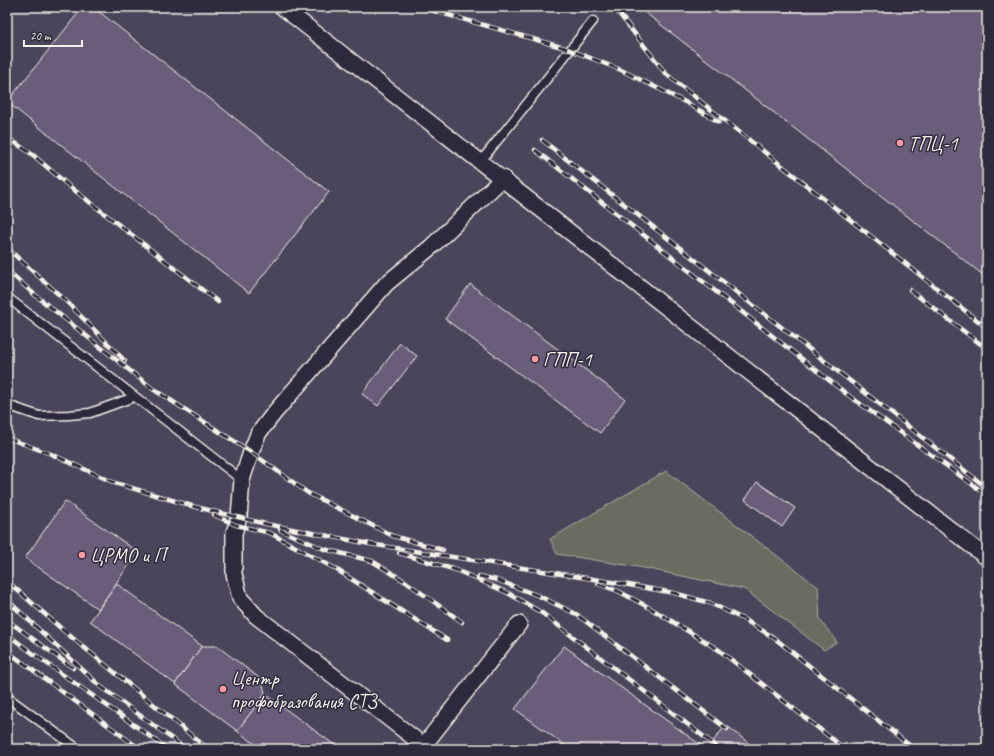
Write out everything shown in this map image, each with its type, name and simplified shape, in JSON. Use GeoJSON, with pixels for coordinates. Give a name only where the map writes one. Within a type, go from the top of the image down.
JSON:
{"type":"FeatureCollection","features":[{"type":"Feature","properties":{"kind":"street"},"geometry":{"type":"LineString","coordinates":[[282,7],[503,178],[987,558]]}},
{"type":"Feature","properties":{"kind":"street"},"geometry":{"type":"LineString","coordinates":[[503,178],[431,247],[386,284],[275,412],[258,434],[242,480],[239,517],[234,533],[234,574],[240,598],[256,616],[425,748],[519,624]]}},
{"type":"Feature","properties":{"kind":"lane"},"geometry":{"type":"LineString","coordinates":[[481,161],[593,21]]}},
{"type":"Feature","properties":{"kind":"lane"},"geometry":{"type":"LineString","coordinates":[[7,297],[242,480]]}},
{"type":"Feature","properties":{"kind":"lane"},"geometry":{"type":"LineString","coordinates":[[7,405],[39,416],[69,415],[90,413],[134,396]]}},
{"type":"Feature","properties":{"kind":"lane"},"geometry":{"type":"LineString","coordinates":[[7,697],[78,749]]}},
{"type":"Feature","properties":{"kind":"shaded area"},"geometry":{"type":"Polygon","coordinates":[[[7,7],[987,7],[987,749],[7,749],[7,7]]]}},
{"type":"Feature","properties":{"kind":"green space"},"geometry":{"type":"Polygon","coordinates":[[[666,471],[818,587],[820,620],[837,642],[824,650],[744,589],[644,568],[557,554],[550,539],[666,471]]]}},
{"type":"Feature","properties":{"kind":"building"},"geometry":{"type":"Polygon","coordinates":[[[83,7],[93,7],[329,192],[249,293],[7,102],[83,7]]]}},
{"type":"Feature","properties":{"kind":"building","name":"ТПЦ-1"},"geometry":{"type":"Polygon","coordinates":[[[638,7],[987,7],[987,278],[638,7]]]}},
{"type":"Feature","properties":{"kind":"building","name":"ГПП-1"},"geometry":{"type":"Polygon","coordinates":[[[470,284],[625,399],[600,433],[445,319],[470,284]]]}},
{"type":"Feature","properties":{"kind":"building"},"geometry":{"type":"Polygon","coordinates":[[[400,343],[417,356],[378,406],[362,394],[400,343]]]}},
{"type":"Feature","properties":{"kind":"building"},"geometry":{"type":"Polygon","coordinates":[[[757,482],[795,508],[782,527],[745,500],[757,482]]]}},
{"type":"Feature","properties":{"kind":"building","name":"ЦРМО и П"},"geometry":{"type":"Polygon","coordinates":[[[65,501],[138,552],[98,609],[25,558],[65,501]]]}},
{"type":"Feature","properties":{"kind":"building"},"geometry":{"type":"Polygon","coordinates":[[[117,584],[202,646],[175,684],[90,621],[117,584]]]}},
{"type":"Feature","properties":{"kind":"building","name":"Центр профобразования СТЗ"},"geometry":{"type":"Polygon","coordinates":[[[202,646],[217,646],[262,680],[265,694],[237,731],[175,684],[202,646]]]}},
{"type":"Feature","properties":{"kind":"building"},"geometry":{"type":"Polygon","coordinates":[[[564,646],[706,749],[570,749],[515,709],[564,646]]]}},
{"type":"Feature","properties":{"kind":"building"},"geometry":{"type":"Polygon","coordinates":[[[265,694],[340,749],[262,749],[237,731],[265,694]]]}},
{"type":"Feature","properties":{"kind":"building"},"geometry":{"type":"Polygon","coordinates":[[[726,725],[756,749],[707,749],[726,725]]]}},
{"type":"Feature","properties":{"kind":"railway"},"geometry":{"type":"LineString","coordinates":[[420,7],[565,48],[621,70],[687,103],[719,122]]}},
{"type":"Feature","properties":{"kind":"railway"},"geometry":{"type":"LineString","coordinates":[[614,7],[666,74],[987,328]]}},
{"type":"Feature","properties":{"kind":"railway"},"geometry":{"type":"LineString","coordinates":[[7,137],[33,155],[69,186],[218,302]]}},
{"type":"Feature","properties":{"kind":"railway"},"geometry":{"type":"LineString","coordinates":[[542,140],[987,488]]}},
{"type":"Feature","properties":{"kind":"railway"},"geometry":{"type":"LineString","coordinates":[[535,150],[848,395],[987,495]]}},
{"type":"Feature","properties":{"kind":"railway"},"geometry":{"type":"LineString","coordinates":[[7,248],[66,301],[125,361]]}},
{"type":"Feature","properties":{"kind":"railway"},"geometry":{"type":"LineString","coordinates":[[7,270],[35,295],[153,389],[251,452],[308,493],[393,536],[443,550]]}},
{"type":"Feature","properties":{"kind":"railway"},"geometry":{"type":"LineString","coordinates":[[910,290],[987,349]]}},
{"type":"Feature","properties":{"kind":"railway"},"geometry":{"type":"LineString","coordinates":[[7,438],[51,454],[115,483],[192,506],[266,524],[370,544],[674,593],[710,603],[745,620],[773,637],[914,749]]}},
{"type":"Feature","properties":{"kind":"railway"},"geometry":{"type":"LineString","coordinates":[[214,515],[236,525],[270,533],[334,568],[447,640]]}},
{"type":"Feature","properties":{"kind":"railway"},"geometry":{"type":"LineString","coordinates":[[280,530],[324,549],[372,561],[406,582],[462,622]]}},
{"type":"Feature","properties":{"kind":"railway"},"geometry":{"type":"LineString","coordinates":[[399,553],[456,570],[508,593],[542,613],[716,746]]}},
{"type":"Feature","properties":{"kind":"railway"},"geometry":{"type":"LineString","coordinates":[[479,576],[497,580],[539,596],[576,614],[727,729]]}},
{"type":"Feature","properties":{"kind":"railway"},"geometry":{"type":"LineString","coordinates":[[7,581],[64,631],[208,749]]}},
{"type":"Feature","properties":{"kind":"railway"},"geometry":{"type":"LineString","coordinates":[[598,584],[618,591],[650,608],[719,650],[845,749]]}},
{"type":"Feature","properties":{"kind":"railway"},"geometry":{"type":"LineString","coordinates":[[7,600],[100,686],[186,749]]}},
{"type":"Feature","properties":{"kind":"railway"},"geometry":{"type":"LineString","coordinates":[[7,620],[73,668]]}},
{"type":"Feature","properties":{"kind":"railway"},"geometry":{"type":"LineString","coordinates":[[7,634],[167,749]]}},
{"type":"Feature","properties":{"kind":"railway"},"geometry":{"type":"LineString","coordinates":[[7,651],[140,749]]}},
{"type":"Feature","properties":{"kind":"place","name":"ТПЦ-1"},"geometry":{"type":"Point","coordinates":[900,143]}},
{"type":"Feature","properties":{"kind":"place","name":"ГПП-1"},"geometry":{"type":"Point","coordinates":[535,359]}},
{"type":"Feature","properties":{"kind":"place","name":"ЦРМО и П"},"geometry":{"type":"Point","coordinates":[82,555]}},
{"type":"Feature","properties":{"kind":"place","name":"Центр профобразования СТЗ"},"geometry":{"type":"Point","coordinates":[223,689]}}]}
